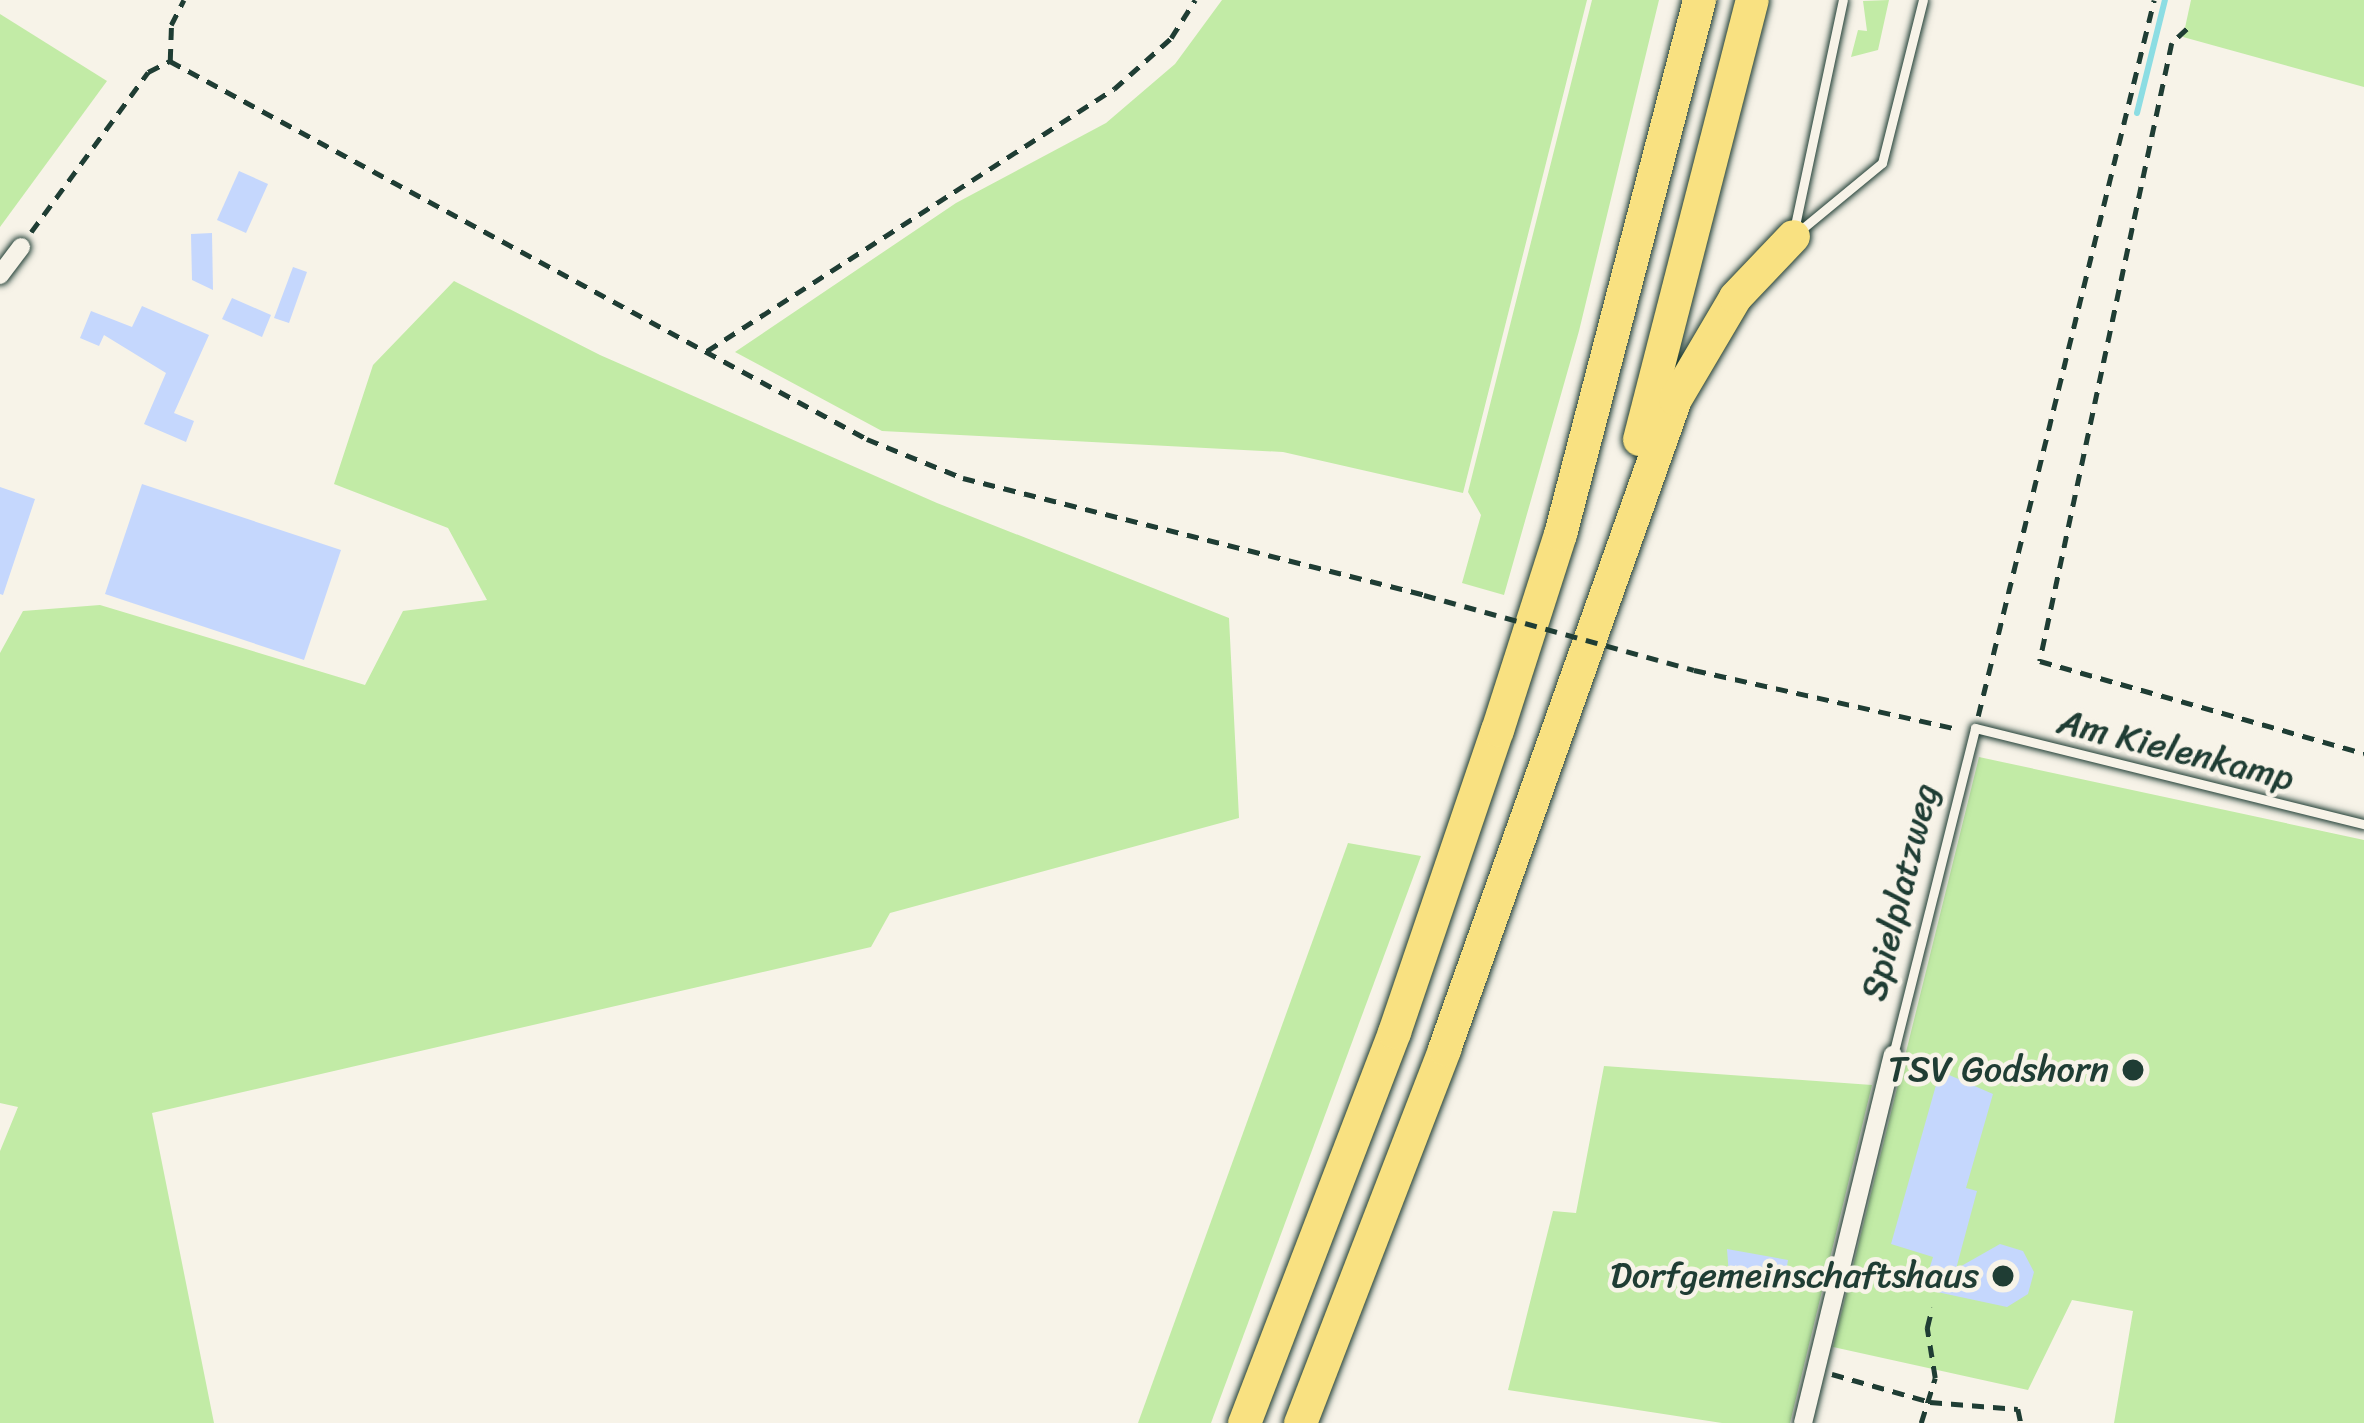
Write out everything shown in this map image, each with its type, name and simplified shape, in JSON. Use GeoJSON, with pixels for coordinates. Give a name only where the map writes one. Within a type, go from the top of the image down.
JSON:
{"type":"FeatureCollection","features":[{"type":"Feature","properties":{"kind":"highway"},"geometry":{"type":"LineString","coordinates":[[1244,1423],[1394,1032],[1518,665],[1633,269],[1699,0]]}},
{"type":"Feature","properties":{"kind":"highway"},"geometry":{"type":"LineString","coordinates":[[1579,654],[1752,0]]}},
{"type":"Feature","properties":{"kind":"highway"},"geometry":{"type":"LineString","coordinates":[[1300,1423],[1444,1048],[1579,654],[1675,399],[1735,297],[1792,236]]}},
{"type":"Feature","properties":{"kind":"street"},"geometry":{"type":"LineString","coordinates":[[0,275],[20,247]]}},
{"type":"Feature","properties":{"kind":"street","name":"Spielplatzweg"},"geometry":{"type":"LineString","coordinates":[[1803,1423],[1893,1054]]}},
{"type":"Feature","properties":{"kind":"lane"},"geometry":{"type":"LineString","coordinates":[[1792,236],[1844,0]]}},
{"type":"Feature","properties":{"kind":"lane"},"geometry":{"type":"LineString","coordinates":[[1792,236],[1882,163],[1923,0]]}},
{"type":"Feature","properties":{"kind":"lane","name":"Am Kielenkamp"},"geometry":{"type":"LineString","coordinates":[[1975,728],[2364,824]]}},
{"type":"Feature","properties":{"kind":"lane","name":"Spielplatzweg"},"geometry":{"type":"LineString","coordinates":[[1893,1054],[1975,728]]}},
{"type":"Feature","properties":{"kind":"path"},"geometry":{"type":"LineString","coordinates":[[170,61],[171,25],[184,0]]}},
{"type":"Feature","properties":{"kind":"path"},"geometry":{"type":"LineString","coordinates":[[707,351],[1114,89],[1171,38],[1195,0]]}},
{"type":"Feature","properties":{"kind":"path"},"geometry":{"type":"LineString","coordinates":[[170,61],[868,439],[963,478],[1694,670],[1946,730],[1975,728],[2155,0]]}},
{"type":"Feature","properties":{"kind":"path"},"geometry":{"type":"LineString","coordinates":[[2186,29],[2171,43],[2040,661],[2364,753]]}},
{"type":"Feature","properties":{"kind":"path"},"geometry":{"type":"LineString","coordinates":[[20,247],[148,72],[170,61]]}},
{"type":"Feature","properties":{"kind":"path"},"geometry":{"type":"LineString","coordinates":[[1921,1423],[1930,1402],[1932,1308]]}},
{"type":"Feature","properties":{"kind":"path"},"geometry":{"type":"LineString","coordinates":[[1816,1369],[1930,1402],[2018,1409],[2021,1423]]}},
{"type":"Feature","properties":{"kind":"green space"},"geometry":{"type":"Polygon","coordinates":[[[1222,0],[1587,0],[1463,493],[1283,452],[882,431],[735,352],[956,203],[1106,123],[1175,64],[1222,0]]]}},
{"type":"Feature","properties":{"kind":"green space"},"geometry":{"type":"Polygon","coordinates":[[[1592,0],[1659,0],[1579,331],[1504,595],[1462,583],[1481,515],[1468,492],[1592,0]]]}},
{"type":"Feature","properties":{"kind":"green space"},"geometry":{"type":"Polygon","coordinates":[[[1889,0],[1878,50],[1851,57],[1858,30],[1867,31],[1863,1],[1889,0]]]}},
{"type":"Feature","properties":{"kind":"green space"},"geometry":{"type":"Polygon","coordinates":[[[2191,0],[2364,0],[2364,87],[2183,37],[2191,0]]]}},
{"type":"Feature","properties":{"kind":"green space"},"geometry":{"type":"Polygon","coordinates":[[[0,14],[107,81],[0,227],[0,14]]]}},
{"type":"Feature","properties":{"kind":"green space"},"geometry":{"type":"Polygon","coordinates":[[[454,281],[600,355],[937,503],[1229,618],[1239,818],[890,913],[871,947],[152,1113],[214,1423],[0,1423],[0,1151],[18,1107],[0,1103],[0,653],[23,611],[100,605],[365,685],[403,611],[487,600],[448,528],[334,484],[373,365],[454,281]]]}},
{"type":"Feature","properties":{"kind":"green space","name":"TSV Godshorn"},"geometry":{"type":"Polygon","coordinates":[[[1979,757],[2364,840],[2364,1423],[2114,1423],[2133,1311],[2072,1300],[2028,1390],[1833,1347],[1979,757]]]}},
{"type":"Feature","properties":{"kind":"green space"},"geometry":{"type":"Polygon","coordinates":[[[1348,843],[1421,856],[1211,1423],[1138,1423],[1348,843]]]}},
{"type":"Feature","properties":{"kind":"green space"},"geometry":{"type":"Polygon","coordinates":[[[1604,1066],[1872,1085],[1790,1423],[1722,1423],[1508,1390],[1553,1211],[1576,1213],[1604,1066]]]}},
{"type":"Feature","properties":{"kind":"building"},"geometry":{"type":"Polygon","coordinates":[[[239,171],[268,184],[246,233],[217,220],[239,171]]]}},
{"type":"Feature","properties":{"kind":"building"},"geometry":{"type":"Polygon","coordinates":[[[212,233],[213,290],[192,280],[191,234],[212,233]]]}},
{"type":"Feature","properties":{"kind":"building"},"geometry":{"type":"Polygon","coordinates":[[[293,267],[307,272],[289,323],[274,318],[293,267]]]}},
{"type":"Feature","properties":{"kind":"building"},"geometry":{"type":"Polygon","coordinates":[[[232,298],[271,315],[262,337],[222,319],[232,298]]]}},
{"type":"Feature","properties":{"kind":"building"},"geometry":{"type":"Polygon","coordinates":[[[142,306],[209,335],[174,413],[194,421],[186,442],[144,424],[166,373],[104,335],[99,346],[80,338],[91,311],[132,327],[142,306]]]}},
{"type":"Feature","properties":{"kind":"building"},"geometry":{"type":"Polygon","coordinates":[[[142,484],[341,550],[304,660],[105,594],[142,484]]]}},
{"type":"Feature","properties":{"kind":"building"},"geometry":{"type":"Polygon","coordinates":[[[0,487],[35,499],[3,595],[0,594],[0,487]]]}},
{"type":"Feature","properties":{"kind":"building"},"geometry":{"type":"Polygon","coordinates":[[[1940,1071],[1993,1094],[1966,1188],[1977,1191],[1956,1269],[2000,1244],[2023,1251],[2034,1272],[2028,1294],[2007,1307],[1923,1289],[1933,1257],[1891,1244],[1940,1071]]]}},
{"type":"Feature","properties":{"kind":"building"},"geometry":{"type":"Polygon","coordinates":[[[1727,1249],[1788,1260],[1783,1291],[1730,1289],[1727,1249]]]}},
{"type":"Feature","properties":{"kind":"waterway"},"geometry":{"type":"LineString","coordinates":[[2137,113],[2165,0]]}},
{"type":"Feature","properties":{"kind":"place","name":"TSV Godshorn"},"geometry":{"type":"Point","coordinates":[2133,1070]}},
{"type":"Feature","properties":{"kind":"place","name":"Dorfgemeinschaftshaus"},"geometry":{"type":"Point","coordinates":[2003,1276]}}]}
